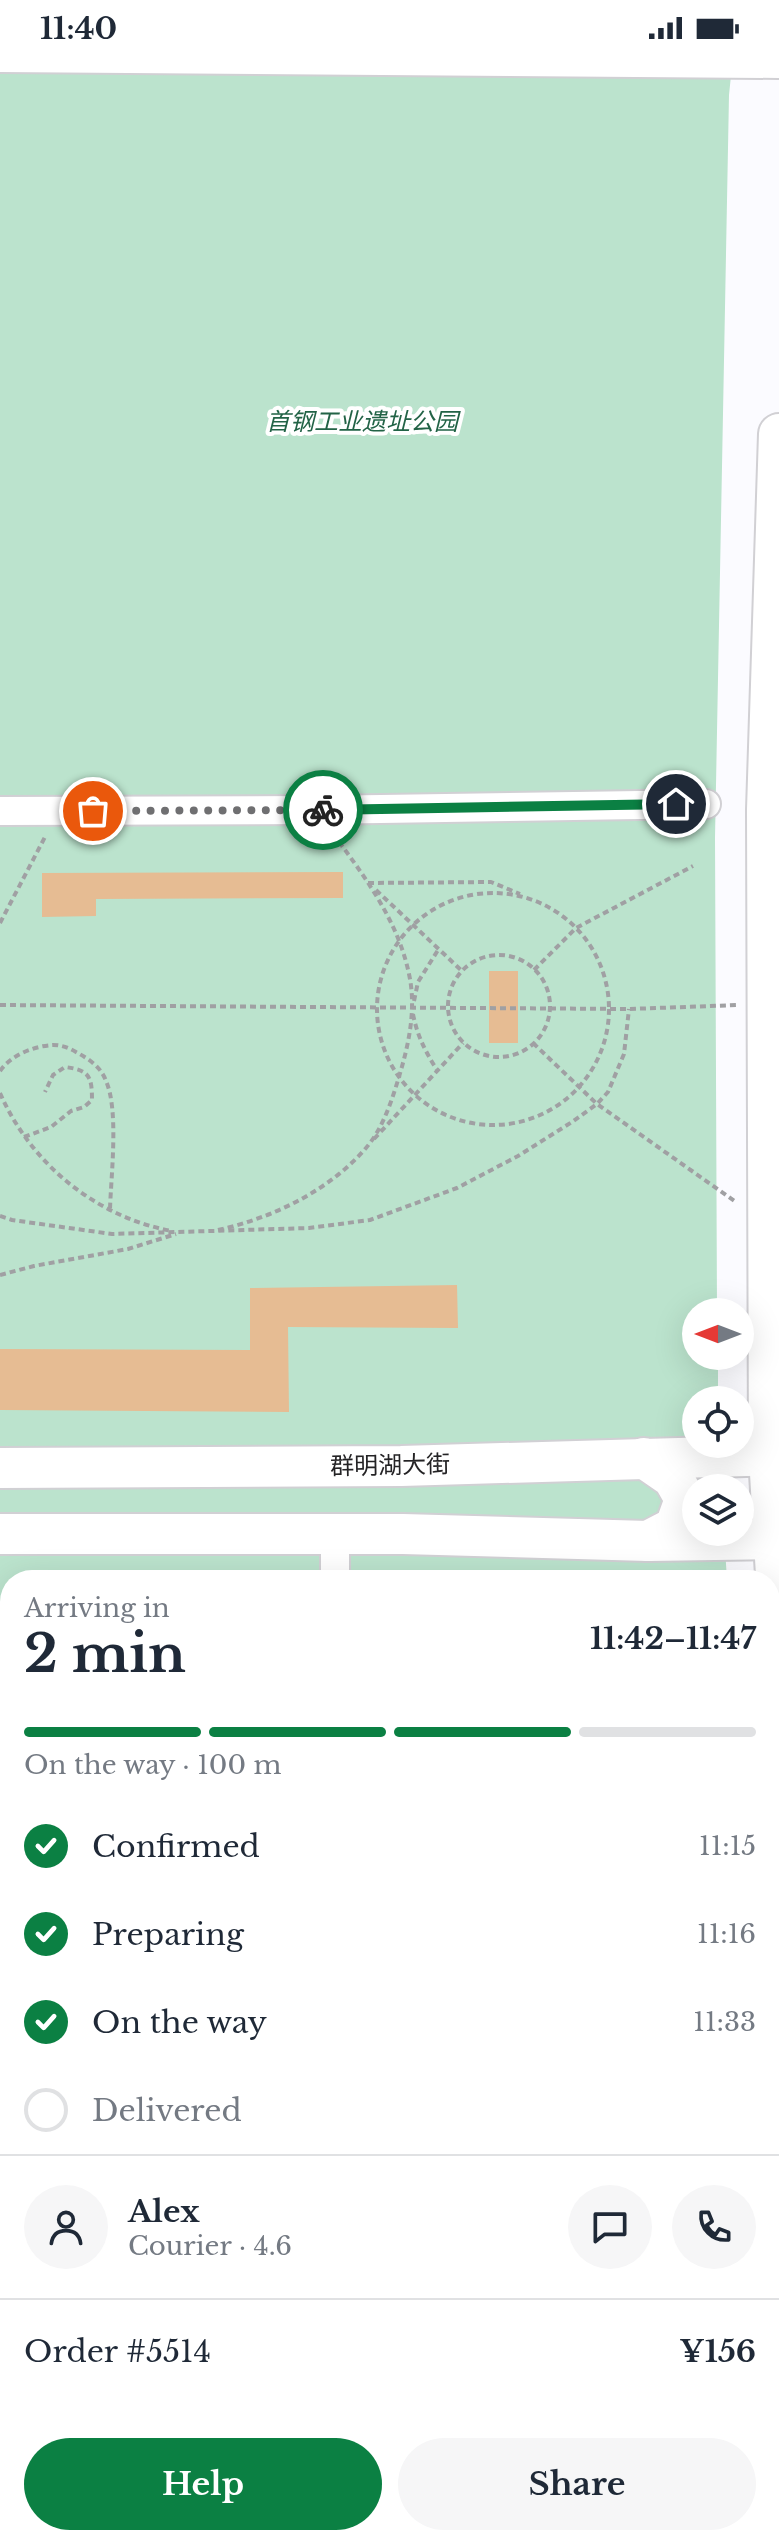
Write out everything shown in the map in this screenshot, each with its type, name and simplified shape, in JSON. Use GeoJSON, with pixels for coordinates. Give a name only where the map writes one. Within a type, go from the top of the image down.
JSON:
{"type":"FeatureCollection","features":[{"type":"Feature","properties":{"kind":"street"},"geometry":{"type":"LineString","coordinates":[[0,58],[779,64]]}},
{"type":"Feature","properties":{"kind":"street"},"geometry":{"type":"LineString","coordinates":[[777,1570],[767,1225],[767,810],[779,434]]}},
{"type":"Feature","properties":{"kind":"street"},"geometry":{"type":"LineString","coordinates":[[0,811],[706,804]]}},
{"type":"Feature","properties":{"kind":"street","name":"群明湖大街"},"geometry":{"type":"LineString","coordinates":[[0,1468],[401,1466],[774,1455]]}},
{"type":"Feature","properties":{"kind":"street"},"geometry":{"type":"LineString","coordinates":[[644,1458],[673,1478],[685,1499],[675,1527],[648,1541]]}},
{"type":"Feature","properties":{"kind":"street"},"geometry":{"type":"LineString","coordinates":[[0,1534],[335,1534],[648,1541],[776,1539]]}},
{"type":"Feature","properties":{"kind":"street"},"geometry":{"type":"LineString","coordinates":[[335,1534],[335,1570]]}},
{"type":"Feature","properties":{"kind":"path"},"geometry":{"type":"LineString","coordinates":[[316,810],[368,883],[399,940],[409,975],[412,1008],[420,1040],[437,1070]]}},
{"type":"Feature","properties":{"kind":"path"},"geometry":{"type":"LineString","coordinates":[[0,923],[34,854],[61,811]]}},
{"type":"Feature","properties":{"kind":"path"},"geometry":{"type":"LineString","coordinates":[[534,970],[576,928],[693,866]]}},
{"type":"Feature","properties":{"kind":"path"},"geometry":{"type":"LineString","coordinates":[[368,883],[491,882],[526,896],[559,912],[586,938],[604,970],[609,1009],[603,1050],[580,1088],[551,1111],[513,1125],[473,1125],[435,1111],[399,1077],[383,1050],[376,1008],[381,977],[399,940],[421,916],[453,898],[490,892],[526,896]]}},
{"type":"Feature","properties":{"kind":"path"},"geometry":{"type":"LineString","coordinates":[[368,883],[462,971]]}},
{"type":"Feature","properties":{"kind":"path"},"geometry":{"type":"LineString","coordinates":[[367,1147],[385,1117],[399,1077],[408,1046],[418,982],[438,950]]}},
{"type":"Feature","properties":{"kind":"path"},"geometry":{"type":"LineString","coordinates":[[493,955],[510,956],[534,970],[547,991],[550,1008],[547,1023],[533,1043],[513,1055],[497,1058],[481,1055],[463,1042],[449,1021],[447,1008],[451,986],[462,971],[476,960],[493,955]]}},
{"type":"Feature","properties":{"kind":"path"},"geometry":{"type":"LineString","coordinates":[[0,1005],[629,1009],[769,1003]]}},
{"type":"Feature","properties":{"kind":"path"},"geometry":{"type":"LineString","coordinates":[[0,1216],[112,1234],[309,1228],[370,1220],[457,1188],[518,1156],[597,1104],[608,1092],[624,1054],[629,1009]]}},
{"type":"Feature","properties":{"kind":"path"},"geometry":{"type":"LineString","coordinates":[[208,1232],[241,1225],[277,1211],[334,1179],[463,1042]]}},
{"type":"Feature","properties":{"kind":"path"},"geometry":{"type":"LineString","coordinates":[[533,1043],[597,1104],[767,1225]]}},
{"type":"Feature","properties":{"kind":"path"},"geometry":{"type":"LineString","coordinates":[[0,1071],[20,1054],[41,1046],[60,1045],[94,1062],[106,1078],[112,1099],[110,1209]]}},
{"type":"Feature","properties":{"kind":"path"},"geometry":{"type":"LineString","coordinates":[[24,1137],[51,1127],[92,1100],[92,1085],[82,1069],[65,1067],[53,1075],[45,1092]]}},
{"type":"Feature","properties":{"kind":"path"},"geometry":{"type":"LineString","coordinates":[[0,1093],[24,1137],[71,1187],[151,1227],[182,1232]]}},
{"type":"Feature","properties":{"kind":"path"},"geometry":{"type":"LineString","coordinates":[[0,1275],[128,1249],[182,1232]]}},
{"type":"Feature","properties":{"kind":"green space","name":"首钢工业遗址公园"},"geometry":{"type":"Polygon","coordinates":[[[0,56],[733,56],[729,95],[715,838],[717,1298],[682,1298],[682,1370],[718,1370],[718,1386],[682,1386],[682,1458],[721,1458],[721,1474],[682,1474],[682,1546],[725,1546],[726,1570],[0,1570],[0,56]]]}},
{"type":"Feature","properties":{"kind":"building"},"geometry":{"type":"Polygon","coordinates":[[[343,872],[343,898],[96,899],[96,916],[42,917],[42,873],[343,872]]]}},
{"type":"Feature","properties":{"kind":"building"},"geometry":{"type":"Polygon","coordinates":[[[489,971],[518,971],[518,1043],[489,1043],[489,971]]]}},
{"type":"Feature","properties":{"kind":"building"},"geometry":{"type":"Polygon","coordinates":[[[457,1285],[458,1328],[288,1327],[289,1412],[0,1410],[0,1349],[250,1350],[250,1288],[457,1285]]]}},
{"type":"Feature","properties":{"kind":"way so far"},"geometry":{"type":"LineString","coordinates":[[93,811],[323,810]]}},
{"type":"Feature","properties":{"kind":"route"},"geometry":{"type":"LineString","coordinates":[[323,810],[676,804]]}}]}
